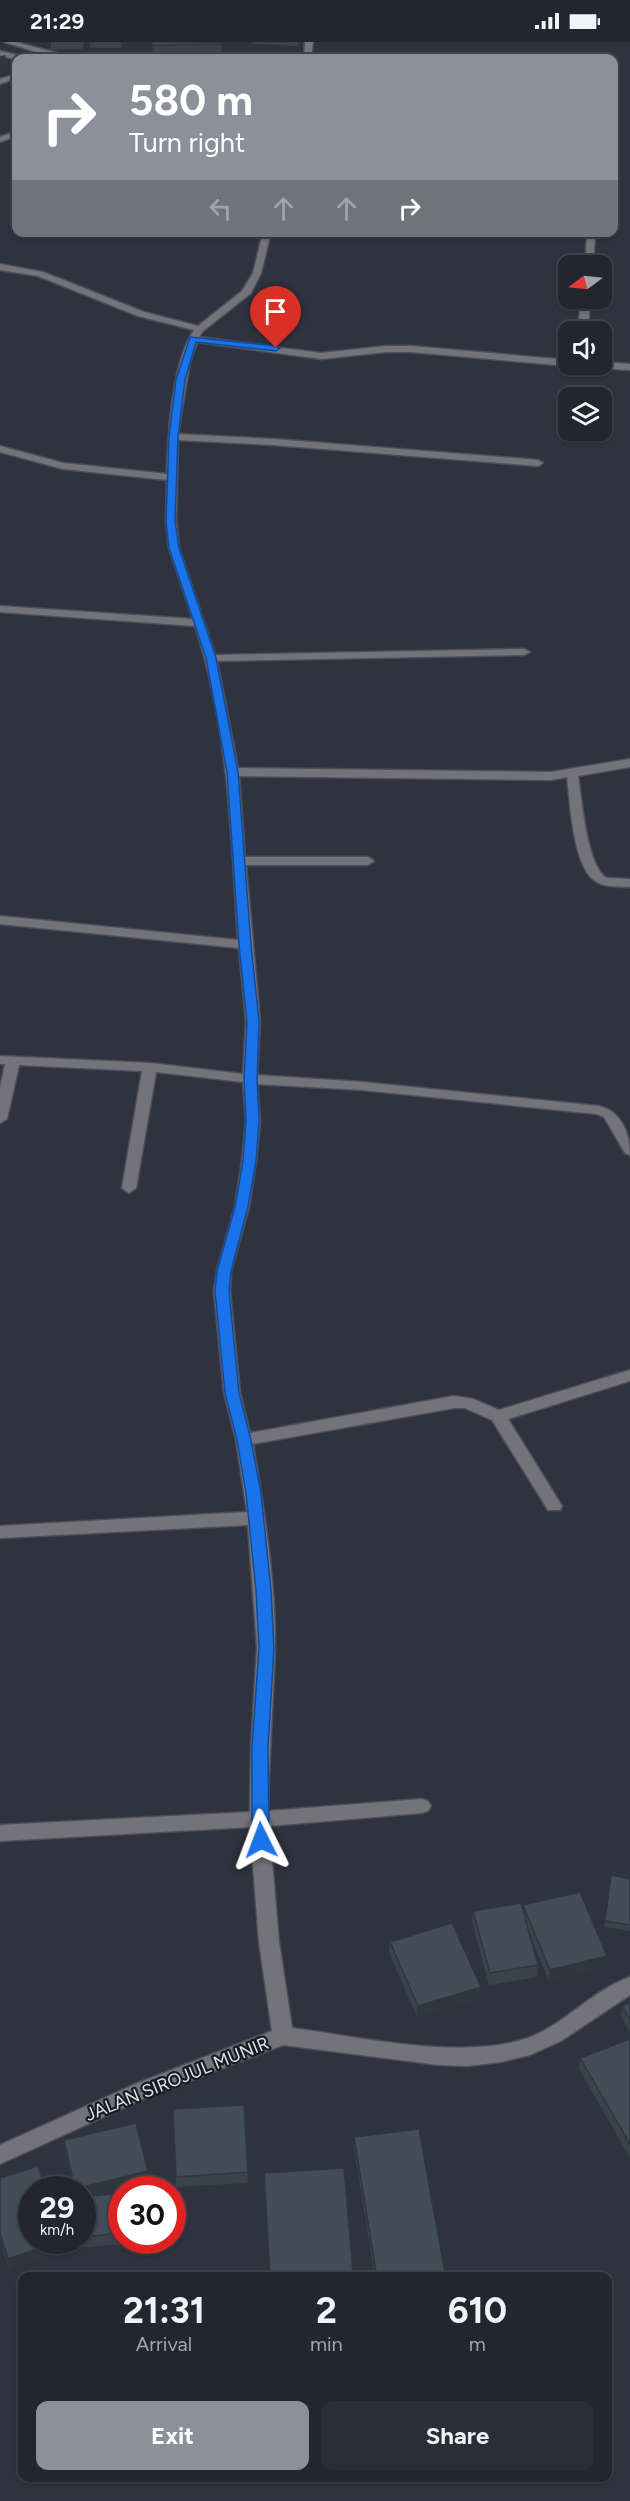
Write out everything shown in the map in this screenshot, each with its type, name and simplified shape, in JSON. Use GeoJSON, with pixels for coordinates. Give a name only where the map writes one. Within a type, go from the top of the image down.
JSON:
{"type":"FeatureCollection","features":[{"type":"Feature","properties":{"kind":"street"},"geometry":{"type":"LineString","coordinates":[[8,42],[46,54]]}},
{"type":"Feature","properties":{"kind":"street"},"geometry":{"type":"LineString","coordinates":[[143,54],[168,54]]}},
{"type":"Feature","properties":{"kind":"street"},"geometry":{"type":"LineString","coordinates":[[266,237],[257,273],[246,292],[196,334],[180,380],[173,437],[171,521],[174,548],[197,623],[211,658],[233,772],[238,861],[253,1021],[250,1079],[253,1121],[249,1161],[242,1207],[224,1271],[222,1291],[232,1393],[244,1440],[256,1518],[266,1648],[260,1747],[259,1819],[269,1942],[283,2036]]}},
{"type":"Feature","properties":{"kind":"street"},"geometry":{"type":"LineString","coordinates":[[590,255],[591,237]]}},
{"type":"Feature","properties":{"kind":"street"},"geometry":{"type":"LineString","coordinates":[[0,267],[40,274],[196,334],[321,356],[386,349],[411,349],[558,362]]}},
{"type":"Feature","properties":{"kind":"street"},"geometry":{"type":"LineString","coordinates":[[612,366],[630,367]]}},
{"type":"Feature","properties":{"kind":"street"},"geometry":{"type":"LineString","coordinates":[[173,437],[273,442],[538,463]]}},
{"type":"Feature","properties":{"kind":"street"},"geometry":{"type":"LineString","coordinates":[[0,449],[30,459],[90,472],[171,477]]}},
{"type":"Feature","properties":{"kind":"street"},"geometry":{"type":"LineString","coordinates":[[0,609],[197,623]]}},
{"type":"Feature","properties":{"kind":"street"},"geometry":{"type":"LineString","coordinates":[[211,658],[524,652]]}},
{"type":"Feature","properties":{"kind":"street"},"geometry":{"type":"LineString","coordinates":[[233,772],[572,774],[630,763]]}},
{"type":"Feature","properties":{"kind":"street"},"geometry":{"type":"LineString","coordinates":[[572,774],[588,861],[595,876],[606,882],[630,883]]}},
{"type":"Feature","properties":{"kind":"street"},"geometry":{"type":"LineString","coordinates":[[238,861],[368,861]]}},
{"type":"Feature","properties":{"kind":"street"},"geometry":{"type":"LineString","coordinates":[[0,920],[245,945]]}},
{"type":"Feature","properties":{"kind":"street"},"geometry":{"type":"LineString","coordinates":[[0,1119],[6,1060],[150,1067],[250,1079],[362,1086],[599,1110],[609,1114],[630,1150]]}},
{"type":"Feature","properties":{"kind":"street"},"geometry":{"type":"LineString","coordinates":[[129,1188],[150,1067]]}},
{"type":"Feature","properties":{"kind":"street"},"geometry":{"type":"LineString","coordinates":[[498,1416],[630,1375]]}},
{"type":"Feature","properties":{"kind":"street"},"geometry":{"type":"LineString","coordinates":[[244,1440],[454,1402],[467,1403],[498,1416],[554,1506]]}},
{"type":"Feature","properties":{"kind":"street"},"geometry":{"type":"LineString","coordinates":[[0,1532],[256,1518]]}},
{"type":"Feature","properties":{"kind":"street"},"geometry":{"type":"LineString","coordinates":[[0,1833],[259,1819],[422,1806]]}},
{"type":"Feature","properties":{"kind":"street","name":"JALAN SIROJUL MUNIR"},"geometry":{"type":"LineString","coordinates":[[0,2155],[140,2091],[283,2036],[439,2056],[468,2057],[501,2053],[530,2046],[554,2035],[630,1985]]}},
{"type":"Feature","properties":{"kind":"building"},"geometry":{"type":"Polygon","coordinates":[[[152,42],[221,42],[221,44],[152,45],[152,42]]]}},
{"type":"Feature","properties":{"kind":"building"},"geometry":{"type":"Polygon","coordinates":[[[611,1875],[630,1879],[630,1925],[605,1921],[611,1875]]]}},
{"type":"Feature","properties":{"kind":"building"},"geometry":{"type":"Polygon","coordinates":[[[580,1892],[607,1956],[550,1970],[523,1905],[580,1892]]]}},
{"type":"Feature","properties":{"kind":"building"},"geometry":{"type":"Polygon","coordinates":[[[521,1903],[538,1965],[490,1973],[473,1911],[521,1903]]]}},
{"type":"Feature","properties":{"kind":"building"},"geometry":{"type":"Polygon","coordinates":[[[452,1923],[481,1987],[418,2006],[390,1942],[452,1923]]]}},
{"type":"Feature","properties":{"kind":"building"},"geometry":{"type":"Polygon","coordinates":[[[630,2003],[630,2019],[622,2006],[630,2003]]]}},
{"type":"Feature","properties":{"kind":"building"},"geometry":{"type":"Polygon","coordinates":[[[630,2039],[630,2144],[580,2058],[630,2039]]]}},
{"type":"Feature","properties":{"kind":"building"},"geometry":{"type":"Polygon","coordinates":[[[244,2105],[248,2172],[176,2176],[173,2109],[244,2105]]]}},
{"type":"Feature","properties":{"kind":"building"},"geometry":{"type":"Polygon","coordinates":[[[136,2123],[148,2171],[128,2176],[108,2176],[108,2181],[96,2184],[96,2176],[72,2176],[64,2140],[136,2123]]]}},
{"type":"Feature","properties":{"kind":"building"},"geometry":{"type":"Polygon","coordinates":[[[419,2129],[445,2272],[376,2272],[354,2137],[419,2129]]]}},
{"type":"Feature","properties":{"kind":"building"},"geometry":{"type":"Polygon","coordinates":[[[38,2166],[41,2176],[18,2176],[18,2254],[23,2254],[8,2259],[0,2233],[0,2178],[38,2166]]]}},
{"type":"Feature","properties":{"kind":"building"},"geometry":{"type":"Polygon","coordinates":[[[344,2168],[353,2272],[270,2272],[264,2173],[344,2168]]]}},
{"type":"Feature","properties":{"kind":"building"},"geometry":{"type":"Polygon","coordinates":[[[108,2194],[108,2234],[96,2236],[96,2196],[108,2194]]]}},
{"type":"Feature","properties":{"kind":"route"},"geometry":{"type":"LineString","coordinates":[[261,1840],[260,1747],[266,1648],[263,1590],[253,1493],[244,1440],[232,1393],[222,1291],[224,1271],[242,1207],[249,1161],[253,1121],[250,1079],[253,1021],[245,945],[233,772],[211,658],[197,623],[174,548],[171,521],[171,477],[180,380],[193,339],[276,348]]}}]}
